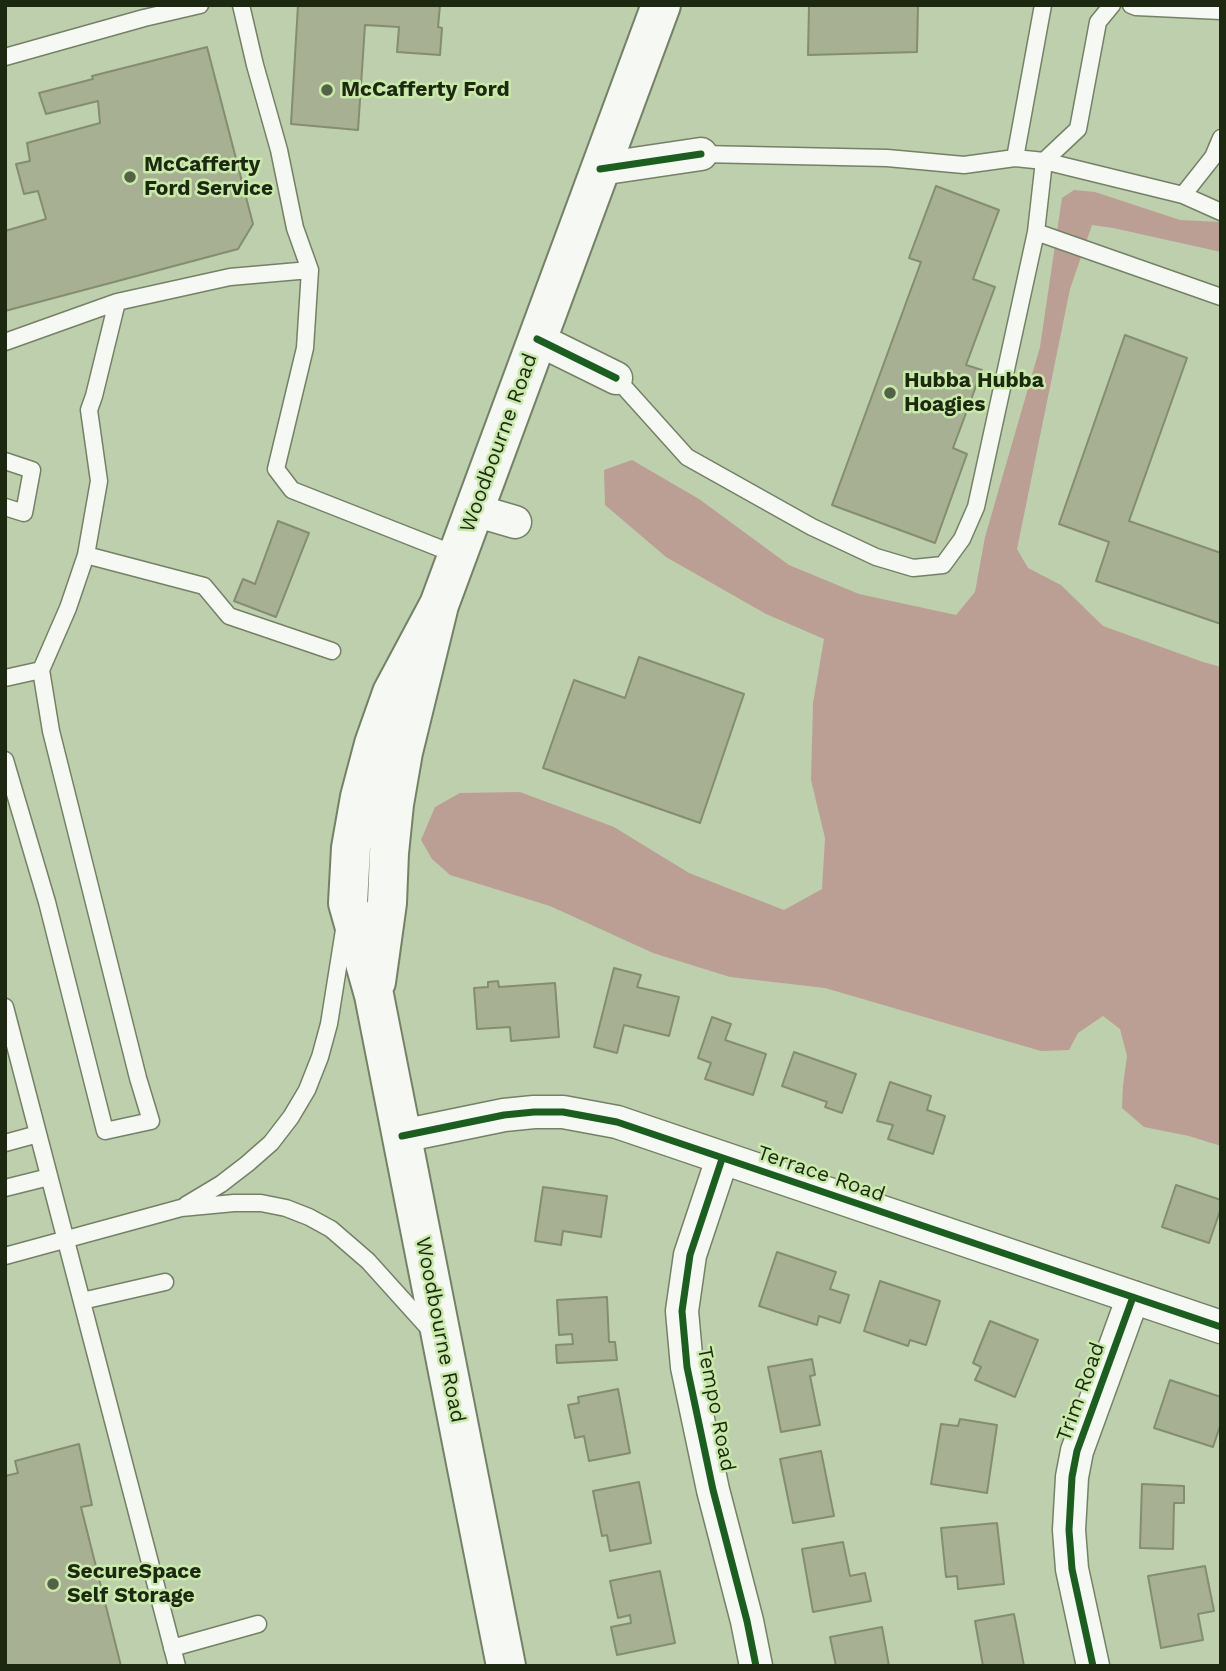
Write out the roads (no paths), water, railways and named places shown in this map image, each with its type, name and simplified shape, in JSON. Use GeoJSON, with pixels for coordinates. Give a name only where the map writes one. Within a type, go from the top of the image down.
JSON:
{"type":"FeatureCollection","features":[{"type":"Feature","properties":{"kind":"main road","name":"Woodbourne Road"},"geometry":{"type":"LineString","coordinates":[[374,995],[387,903],[394,804],[403,752],[439,605],[661,5]]}},
{"type":"Feature","properties":{"kind":"main road","name":"Woodbourne Road"},"geometry":{"type":"LineString","coordinates":[[439,605],[392,693],[374,744],[360,797],[351,848],[348,903],[374,995],[506,1666]]}},
{"type":"Feature","properties":{"kind":"street"},"geometry":{"type":"LineString","coordinates":[[600,169],[701,154]]}},
{"type":"Feature","properties":{"kind":"street"},"geometry":{"type":"LineString","coordinates":[[537,339],[616,378]]}},
{"type":"Feature","properties":{"kind":"street"},"geometry":{"type":"LineString","coordinates":[[474,510],[515,522]]}},
{"type":"Feature","properties":{"kind":"street","name":"Terrace Road"},"geometry":{"type":"LineString","coordinates":[[402,1136],[504,1115],[534,1112],[563,1112],[617,1122],[1221,1327]]}},
{"type":"Feature","properties":{"kind":"street","name":"Tempo Road"},"geometry":{"type":"LineString","coordinates":[[722,1158],[690,1255],[682,1311],[687,1367],[713,1490],[756,1666]]}},
{"type":"Feature","properties":{"kind":"street","name":"Trim Road"},"geometry":{"type":"LineString","coordinates":[[1093,1666],[1072,1569],[1069,1530],[1072,1477],[1077,1451],[1133,1297]]}},
{"type":"Feature","properties":{"kind":"lane"},"geometry":{"type":"LineString","coordinates":[[5,57],[200,5]]}},
{"type":"Feature","properties":{"kind":"lane"},"geometry":{"type":"LineString","coordinates":[[241,5],[279,150],[295,228],[310,270],[305,348],[276,469],[292,489],[457,555]]}},
{"type":"Feature","properties":{"kind":"lane"},"geometry":{"type":"LineString","coordinates":[[1015,158],[1043,5]]}},
{"type":"Feature","properties":{"kind":"lane"},"geometry":{"type":"LineString","coordinates":[[616,378],[687,457],[813,527],[876,557],[913,568],[943,565],[962,539],[976,507],[1036,232],[1044,161],[1078,129],[1098,22],[1112,5]]}},
{"type":"Feature","properties":{"kind":"lane"},"geometry":{"type":"LineString","coordinates":[[1131,5],[1221,11]]}},
{"type":"Feature","properties":{"kind":"lane"},"geometry":{"type":"LineString","coordinates":[[1183,195],[1213,158],[1221,138]]}},
{"type":"Feature","properties":{"kind":"lane"},"geometry":{"type":"LineString","coordinates":[[701,154],[887,158],[964,165],[1015,158],[1044,161],[1183,195],[1221,212]]}},
{"type":"Feature","properties":{"kind":"lane"},"geometry":{"type":"LineString","coordinates":[[1036,232],[1221,297]]}},
{"type":"Feature","properties":{"kind":"lane"},"geometry":{"type":"LineString","coordinates":[[5,342],[117,302],[230,277],[310,270]]}},
{"type":"Feature","properties":{"kind":"lane"},"geometry":{"type":"LineString","coordinates":[[5,760],[47,902],[105,1131],[151,1121],[51,731],[41,670],[68,608],[86,555],[99,481],[89,410],[117,302]]}},
{"type":"Feature","properties":{"kind":"lane"},"geometry":{"type":"LineString","coordinates":[[5,461],[32,470],[24,513],[5,507]]}},
{"type":"Feature","properties":{"kind":"lane"},"geometry":{"type":"LineString","coordinates":[[86,555],[204,586],[229,616],[332,651]]}},
{"type":"Feature","properties":{"kind":"lane"},"geometry":{"type":"LineString","coordinates":[[5,678],[41,670]]}},
{"type":"Feature","properties":{"kind":"lane"},"geometry":{"type":"LineString","coordinates":[[181,1208],[221,1184],[271,1143],[307,1090],[329,1024],[348,903]]}},
{"type":"Feature","properties":{"kind":"lane"},"geometry":{"type":"LineString","coordinates":[[5,1007],[177,1666]]}},
{"type":"Feature","properties":{"kind":"lane"},"geometry":{"type":"LineString","coordinates":[[5,1143],[38,1134]]}},
{"type":"Feature","properties":{"kind":"lane"},"geometry":{"type":"LineString","coordinates":[[5,1188],[49,1177]]}},
{"type":"Feature","properties":{"kind":"lane"},"geometry":{"type":"LineString","coordinates":[[5,1256],[181,1208],[261,1203],[286,1208],[331,1229],[368,1261],[443,1344]]}},
{"type":"Feature","properties":{"kind":"lane"},"geometry":{"type":"LineString","coordinates":[[82,1301],[165,1283]]}},
{"type":"Feature","properties":{"kind":"lane"},"geometry":{"type":"LineString","coordinates":[[172,1648],[258,1625]]}},
{"type":"Feature","properties":{"kind":"place","name":"McCafferty Ford"},"geometry":{"type":"Point","coordinates":[327,90]}},
{"type":"Feature","properties":{"kind":"place","name":"McCafferty Ford Service"},"geometry":{"type":"Point","coordinates":[130,177]}},
{"type":"Feature","properties":{"kind":"place","name":"Hubba Hubba Hoagies"},"geometry":{"type":"Point","coordinates":[890,393]}},
{"type":"Feature","properties":{"kind":"place","name":"SecureSpace Self Storage"},"geometry":{"type":"Point","coordinates":[53,1584]}}]}
